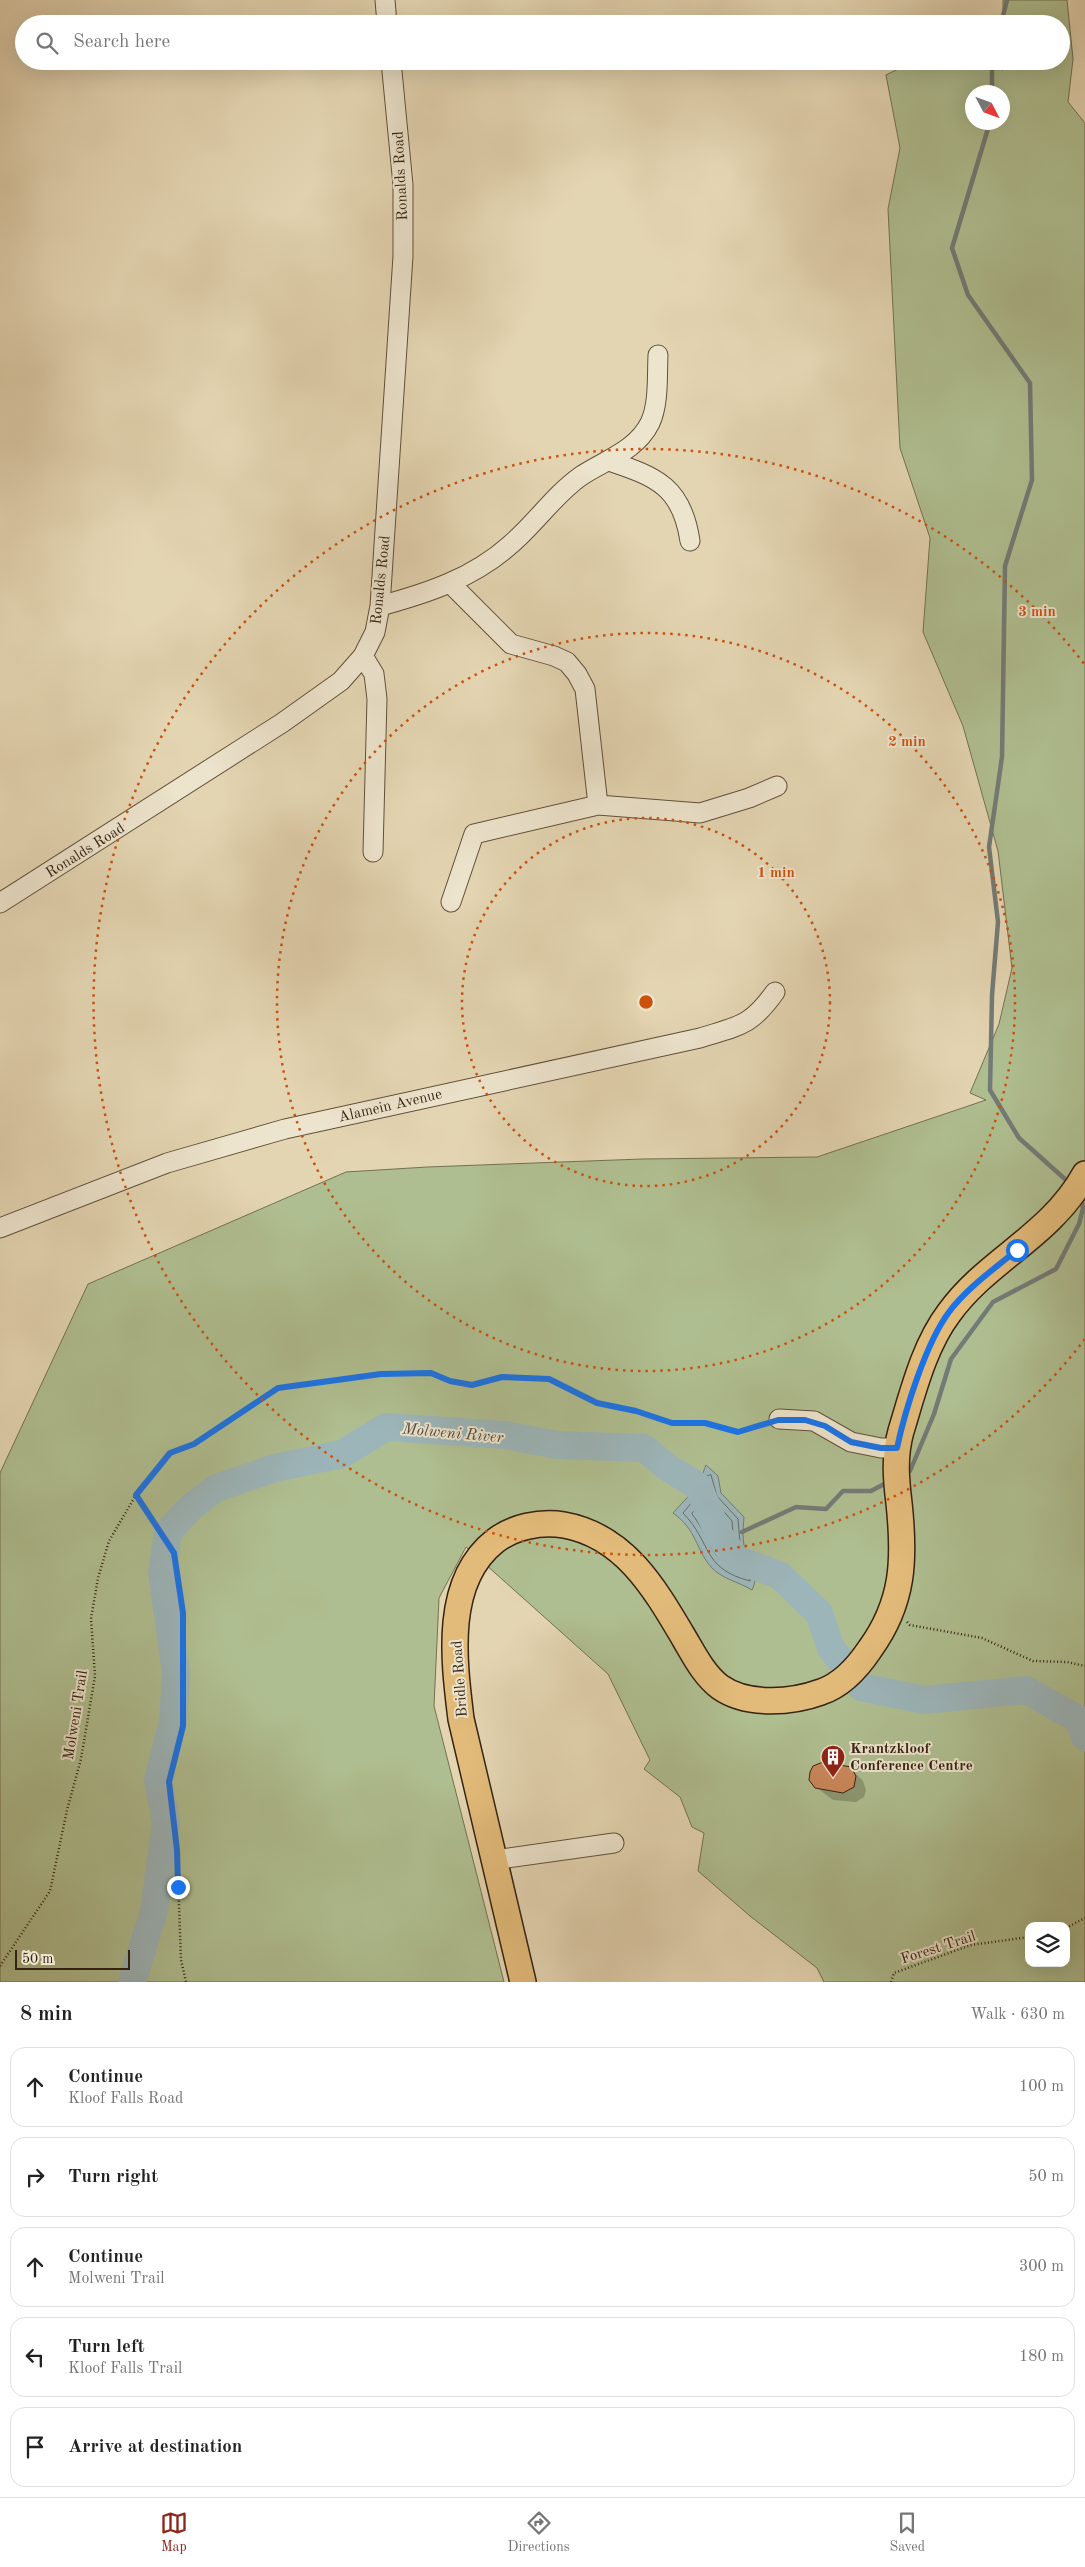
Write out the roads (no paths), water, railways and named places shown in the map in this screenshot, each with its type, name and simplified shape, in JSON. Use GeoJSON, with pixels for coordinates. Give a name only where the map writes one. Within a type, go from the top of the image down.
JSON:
{"type":"FeatureCollection","features":[{"type":"Feature","properties":{"kind":"main road"},"geometry":{"type":"LineString","coordinates":[[896,1468],[926,1356],[935,1333],[950,1311],[985,1276],[1038,1233],[1076,1191],[1085,1174]]}},
{"type":"Feature","properties":{"kind":"main road","name":"Bridle Road"},"geometry":{"type":"LineString","coordinates":[[523,1982],[461,1719],[454,1649],[460,1605],[467,1579],[478,1558],[500,1537],[533,1525],[556,1524],[573,1527],[600,1538],[636,1565],[650,1582],[708,1674],[722,1688],[742,1697],[760,1700],[803,1697],[822,1692],[839,1683],[858,1666],[882,1630],[892,1610],[899,1588],[903,1549],[896,1468]]}},
{"type":"Feature","properties":{"kind":"street"},"geometry":{"type":"LineString","coordinates":[[385,0],[386,15]]}},
{"type":"Feature","properties":{"kind":"street","name":"Ronalds Road"},"geometry":{"type":"LineString","coordinates":[[0,904],[282,723],[341,681],[363,656],[375,632],[380,606],[403,256],[403,185],[392,70]]}},
{"type":"Feature","properties":{"kind":"street"},"geometry":{"type":"LineString","coordinates":[[380,606],[420,596],[450,584],[484,566],[581,476],[609,461],[642,435],[650,422],[655,403],[658,356]]}},
{"type":"Feature","properties":{"kind":"street"},"geometry":{"type":"LineString","coordinates":[[609,461],[628,467],[667,488],[680,501],[688,525],[690,541]]}},
{"type":"Feature","properties":{"kind":"street"},"geometry":{"type":"LineString","coordinates":[[450,584],[511,644],[554,656],[567,662],[578,674],[585,689],[598,805]]}},
{"type":"Feature","properties":{"kind":"street"},"geometry":{"type":"LineString","coordinates":[[363,656],[374,674],[378,698],[373,852]]}},
{"type":"Feature","properties":{"kind":"street"},"geometry":{"type":"LineString","coordinates":[[452,902],[474,834],[598,805],[700,813],[749,798],[777,786]]}},
{"type":"Feature","properties":{"kind":"street","name":"Alamein Avenue"},"geometry":{"type":"LineString","coordinates":[[0,1228],[167,1164],[285,1129],[700,1038],[739,1026],[760,1013],[775,992]]}},
{"type":"Feature","properties":{"kind":"street"},"geometry":{"type":"LineString","coordinates":[[778,1420],[814,1421],[851,1442],[881,1448],[896,1468]]}},
{"type":"Feature","properties":{"kind":"street"},"geometry":{"type":"LineString","coordinates":[[494,1860],[614,1843]]}},
{"type":"Feature","properties":{"kind":"water"},"geometry":{"type":"Polygon","coordinates":[[[706,1465],[718,1476],[721,1493],[744,1517],[744,1544],[755,1575],[752,1590],[715,1571],[706,1560],[687,1526],[673,1513],[698,1486],[706,1465]]]}},
{"type":"Feature","properties":{"kind":"waterway"},"geometry":{"type":"LineString","coordinates":[[1003,15],[1007,0]]}},
{"type":"Feature","properties":{"kind":"waterway"},"geometry":{"type":"LineString","coordinates":[[992,70],[992,85]]}},
{"type":"Feature","properties":{"kind":"waterway"},"geometry":{"type":"LineString","coordinates":[[988,130],[952,248],[968,295],[1030,383],[1032,480],[1005,566],[1002,757],[989,847],[998,922],[992,995],[990,1090],[1019,1138],[1066,1180]]}},
{"type":"Feature","properties":{"kind":"waterway"},"geometry":{"type":"LineString","coordinates":[[904,1474],[910,1471],[934,1414],[951,1359],[993,1302],[1056,1269],[1079,1224],[1083,1208],[1080,1196]]}},
{"type":"Feature","properties":{"kind":"waterway","name":"Molweni River"},"geometry":{"type":"LineString","coordinates":[[132,1982],[154,1911],[166,1823],[158,1780],[173,1721],[176,1674],[162,1572],[168,1532],[190,1508],[216,1488],[275,1468],[342,1454],[386,1427],[504,1435],[558,1445],[644,1448],[667,1467],[698,1486],[719,1535],[736,1559],[779,1575],[819,1613],[831,1648],[861,1687],[924,1700],[1026,1690],[1078,1719],[1085,1737]]}},
{"type":"Feature","properties":{"kind":"waterway"},"geometry":{"type":"LineString","coordinates":[[742,1532],[796,1507],[826,1509],[843,1491],[871,1491],[888,1482]]}},
{"type":"Feature","properties":{"kind":"place","name":"Krantzkloof Conference Centre"},"geometry":{"type":"Point","coordinates":[833,1778]}}]}
